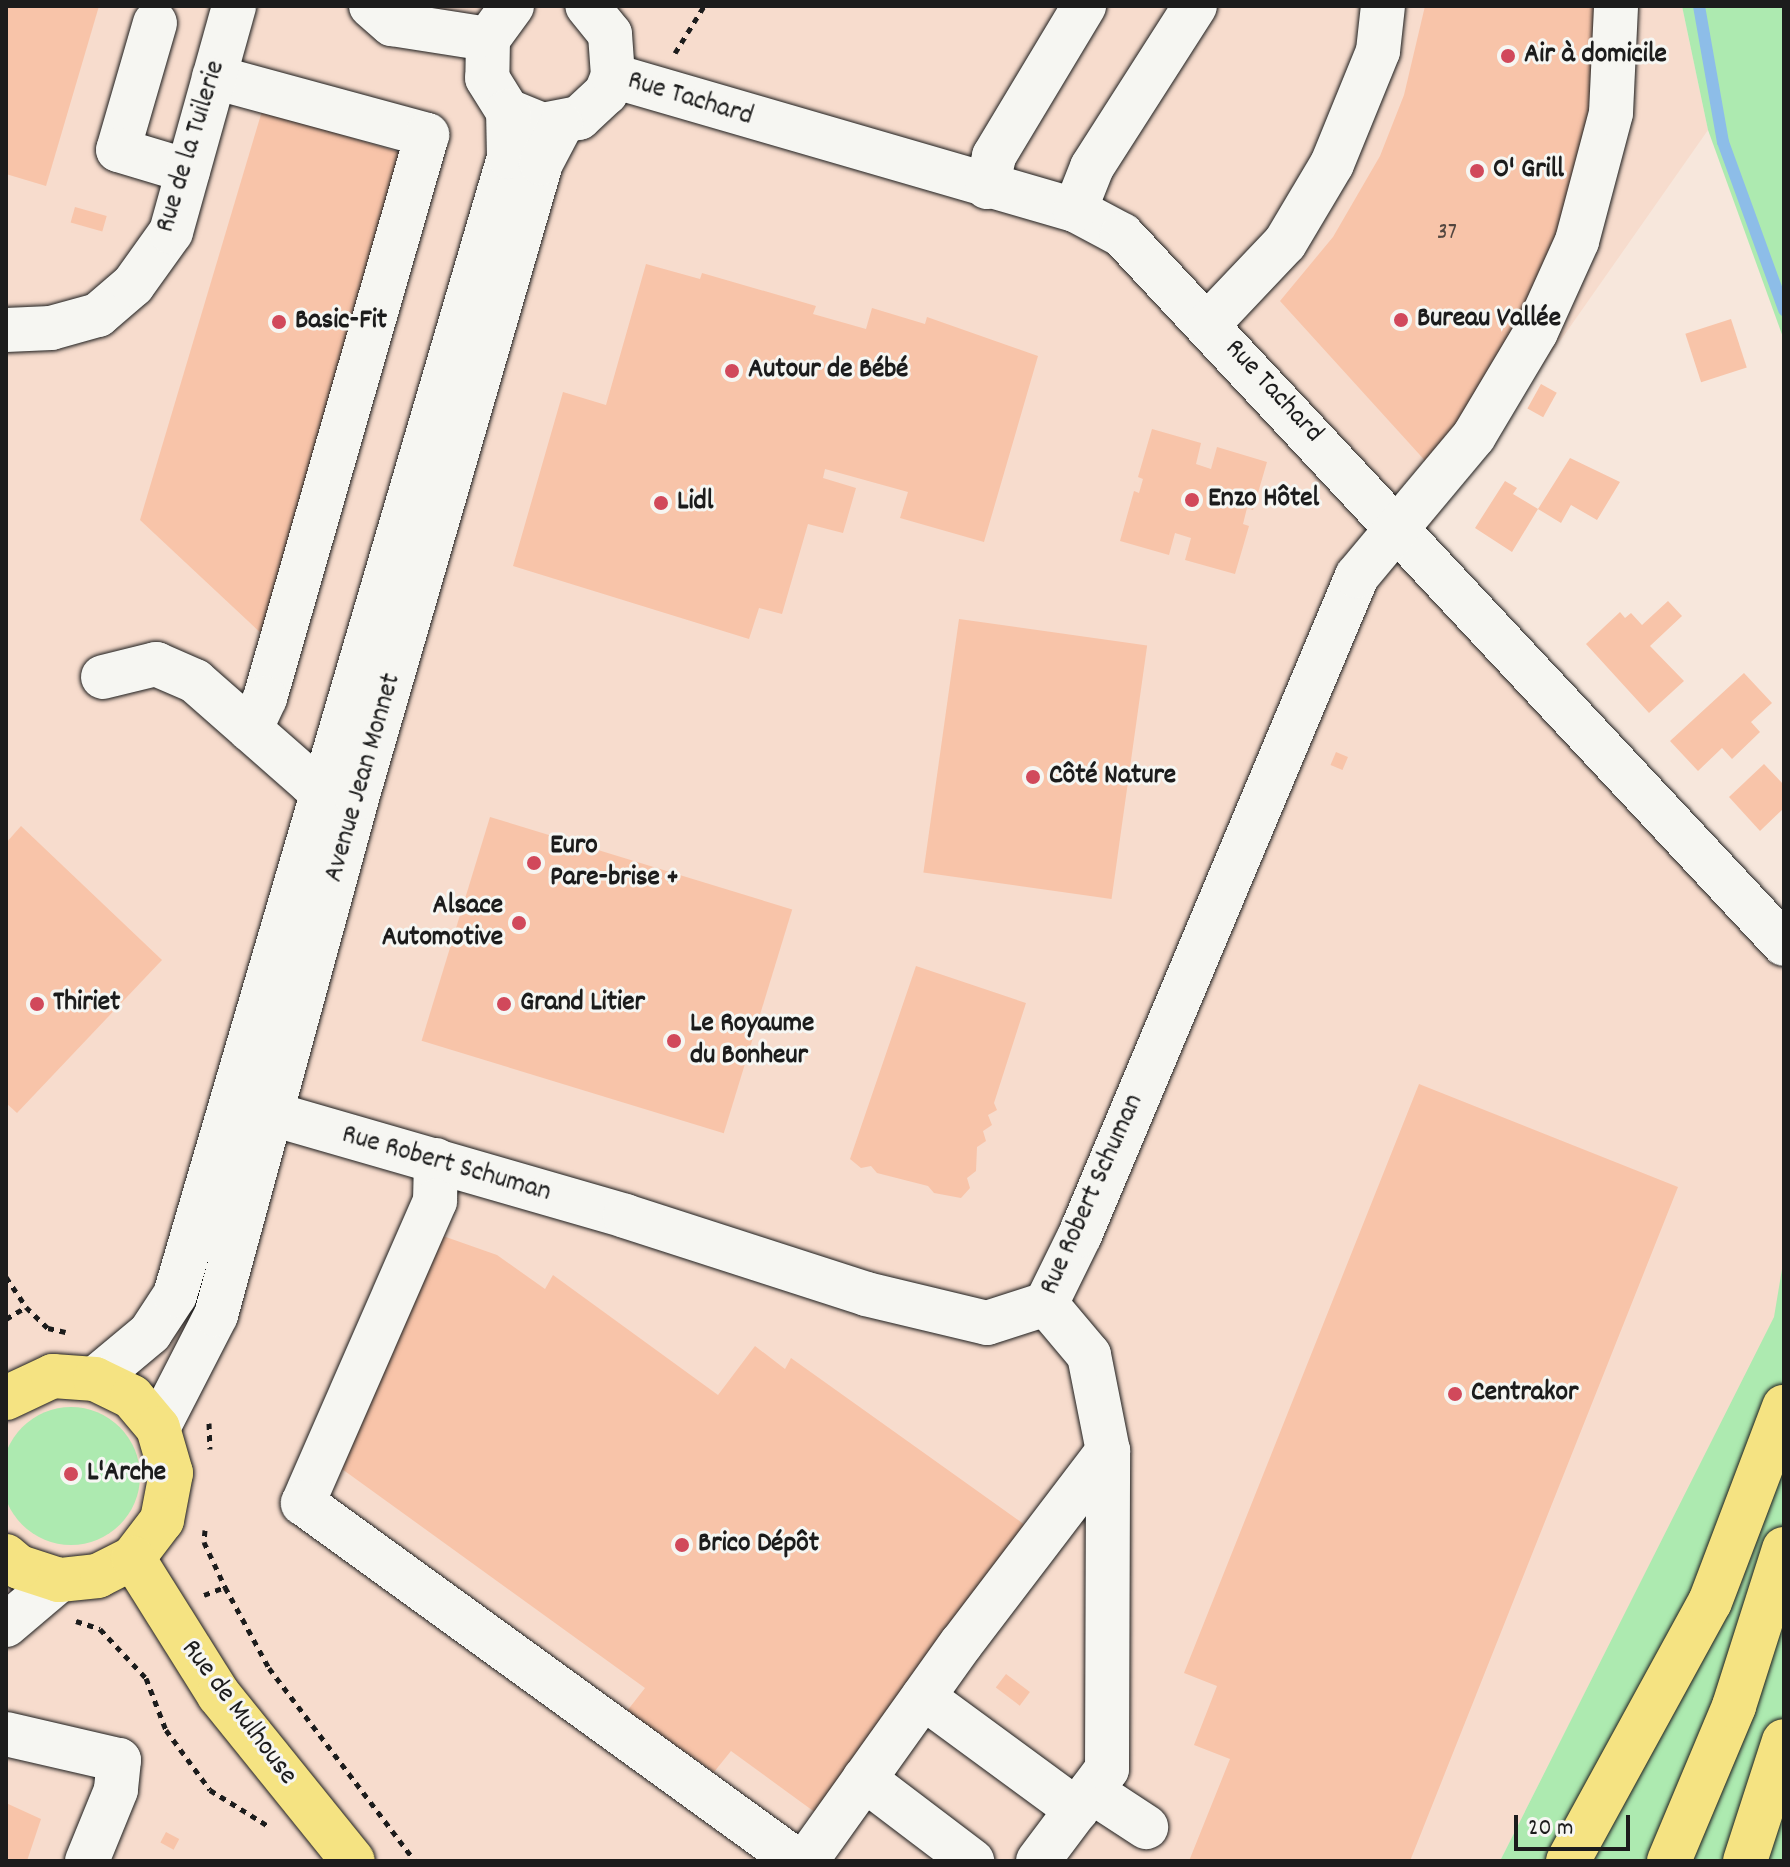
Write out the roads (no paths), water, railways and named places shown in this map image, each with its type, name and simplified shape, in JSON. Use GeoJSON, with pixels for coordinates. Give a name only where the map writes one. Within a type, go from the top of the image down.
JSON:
{"type":"FeatureCollection","features":[{"type":"Feature","properties":{"kind":"main road"},"geometry":{"type":"LineString","coordinates":[[6,1556],[19,1567],[59,1580],[98,1576],[133,1558],[162,1520],[171,1473],[158,1428],[132,1397],[95,1379],[53,1376],[8,1389]]}},
{"type":"Feature","properties":{"kind":"main road"},"geometry":{"type":"LineString","coordinates":[[1568,1861],[1710,1602],[1784,1407]]}},
{"type":"Feature","properties":{"kind":"main road"},"geometry":{"type":"LineString","coordinates":[[1669,1861],[1734,1706],[1784,1549]]}},
{"type":"Feature","properties":{"kind":"main road","name":"Rue de Mulhouse"},"geometry":{"type":"LineString","coordinates":[[133,1558],[219,1695],[353,1861]]}},
{"type":"Feature","properties":{"kind":"main road"},"geometry":{"type":"LineString","coordinates":[[1745,1861],[1784,1741]]}},
{"type":"Feature","properties":{"kind":"street","name":"Rue de la Tuilerie"},"geometry":{"type":"LineString","coordinates":[[6,330],[51,328],[98,315],[133,285],[171,232],[234,6]]}},
{"type":"Feature","properties":{"kind":"street"},"geometry":{"type":"LineString","coordinates":[[371,6],[392,24],[500,23],[487,78],[508,111],[542,125],[561,125],[595,108],[613,76],[615,54],[595,9]]}},
{"type":"Feature","properties":{"kind":"street"},"geometry":{"type":"LineString","coordinates":[[987,187],[994,156],[1084,6]]}},
{"type":"Feature","properties":{"kind":"street"},"geometry":{"type":"LineString","coordinates":[[1075,210],[1092,167],[1195,6]]}},
{"type":"Feature","properties":{"kind":"street"},"geometry":{"type":"LineString","coordinates":[[1209,323],[1285,243],[1332,164],[1378,51],[1383,6]]}},
{"type":"Feature","properties":{"kind":"street","name":"Rue Robert Schuman"},"geometry":{"type":"LineString","coordinates":[[269,1113],[436,1160],[866,1294],[987,1323],[1046,1304],[1080,1235],[1357,576],[1474,436],[1536,332],[1577,241],[1611,113],[1616,6]]}},
{"type":"Feature","properties":{"kind":"street"},"geometry":{"type":"LineString","coordinates":[[155,23],[118,150],[188,171]]}},
{"type":"Feature","properties":{"kind":"street","name":"Rue Tachard"},"geometry":{"type":"LineString","coordinates":[[613,76],[987,187],[1075,210],[1122,235],[1209,323],[1784,944]]}},
{"type":"Feature","properties":{"kind":"street"},"geometry":{"type":"LineString","coordinates":[[214,77],[427,135],[265,698],[250,730]]}},
{"type":"Feature","properties":{"kind":"street","name":"Avenue Jean Monnet"},"geometry":{"type":"LineString","coordinates":[[158,1428],[216,1315],[269,1113],[340,792],[509,157],[508,111]]}},
{"type":"Feature","properties":{"kind":"street","name":"Avenue Jean Monnet"},"geometry":{"type":"LineString","coordinates":[[95,1379],[150,1333],[175,1295],[541,163],[561,125]]}},
{"type":"Feature","properties":{"kind":"street"},"geometry":{"type":"LineString","coordinates":[[103,677],[156,664],[195,681],[311,783],[340,792]]}},
{"type":"Feature","properties":{"kind":"street"},"geometry":{"type":"LineString","coordinates":[[436,1160],[435,1201],[303,1503],[797,1861]]}},
{"type":"Feature","properties":{"kind":"street"},"geometry":{"type":"LineString","coordinates":[[1038,1861],[1107,1769],[1108,1451],[1089,1355],[1046,1304]]}},
{"type":"Feature","properties":{"kind":"street"},"geometry":{"type":"LineString","coordinates":[[806,1861],[923,1697],[1108,1451]]}},
{"type":"Feature","properties":{"kind":"street"},"geometry":{"type":"LineString","coordinates":[[6,1625],[59,1580]]}},
{"type":"Feature","properties":{"kind":"street"},"geometry":{"type":"LineString","coordinates":[[923,1697],[1084,1800],[1146,1827]]}},
{"type":"Feature","properties":{"kind":"street"},"geometry":{"type":"LineString","coordinates":[[6,1734],[119,1760],[116,1790],[87,1861]]}},
{"type":"Feature","properties":{"kind":"street"},"geometry":{"type":"LineString","coordinates":[[864,1779],[972,1861]]}},
{"type":"Feature","properties":{"kind":"waterway"},"geometry":{"type":"LineString","coordinates":[[1699,6],[1723,142],[1784,310]]}},
{"type":"Feature","properties":{"kind":"place","name":"Air à domicile"},"geometry":{"type":"Point","coordinates":[1508,56]}},
{"type":"Feature","properties":{"kind":"place","name":"O' Grill"},"geometry":{"type":"Point","coordinates":[1477,171]}},
{"type":"Feature","properties":{"kind":"place","name":"Bureau Vallée"},"geometry":{"type":"Point","coordinates":[1401,320]}},
{"type":"Feature","properties":{"kind":"place","name":"Basic-Fit"},"geometry":{"type":"Point","coordinates":[279,322]}},
{"type":"Feature","properties":{"kind":"place","name":"Autour de Bébé"},"geometry":{"type":"Point","coordinates":[732,371]}},
{"type":"Feature","properties":{"kind":"place","name":"Enzo Hôtel"},"geometry":{"type":"Point","coordinates":[1192,500]}},
{"type":"Feature","properties":{"kind":"place","name":"Lidl"},"geometry":{"type":"Point","coordinates":[661,503]}},
{"type":"Feature","properties":{"kind":"place","name":"Côté Nature"},"geometry":{"type":"Point","coordinates":[1033,777]}},
{"type":"Feature","properties":{"kind":"place","name":"Euro Pare-brise +"},"geometry":{"type":"Point","coordinates":[534,863]}},
{"type":"Feature","properties":{"kind":"place","name":"Alsace Automotive"},"geometry":{"type":"Point","coordinates":[519,923]}},
{"type":"Feature","properties":{"kind":"place","name":"Thiriet"},"geometry":{"type":"Point","coordinates":[37,1004]}},
{"type":"Feature","properties":{"kind":"place","name":"Grand Litier"},"geometry":{"type":"Point","coordinates":[504,1004]}},
{"type":"Feature","properties":{"kind":"place","name":"Le Royaume du Bonheur"},"geometry":{"type":"Point","coordinates":[674,1041]}},
{"type":"Feature","properties":{"kind":"place","name":"Centrakor"},"geometry":{"type":"Point","coordinates":[1455,1394]}},
{"type":"Feature","properties":{"kind":"place","name":"L'Arche"},"geometry":{"type":"Point","coordinates":[71,1474]}},
{"type":"Feature","properties":{"kind":"place","name":"Brico Dépôt"},"geometry":{"type":"Point","coordinates":[682,1545]}}]}
